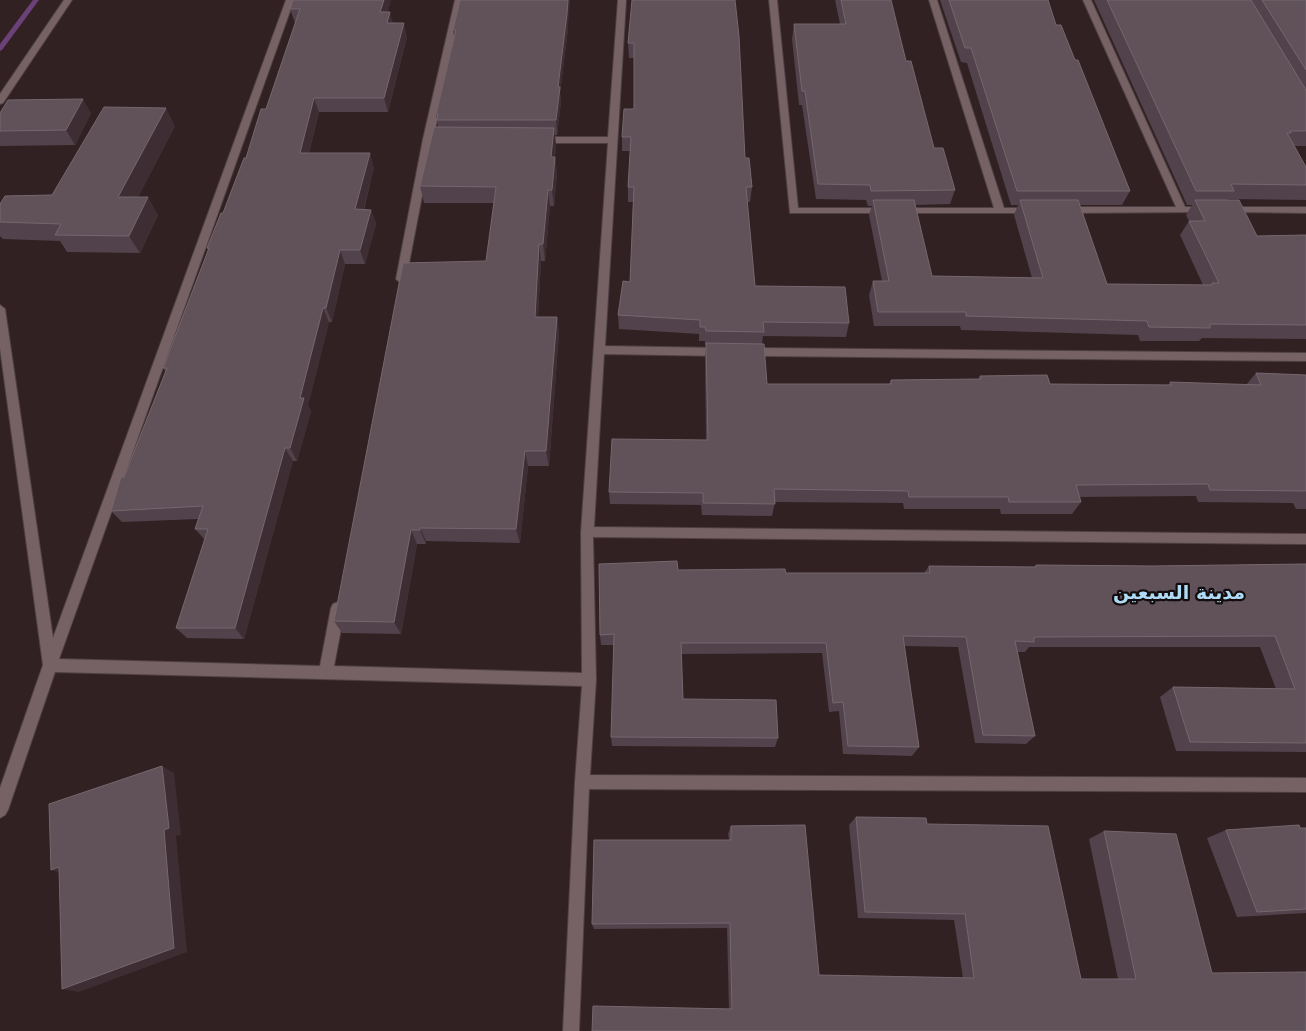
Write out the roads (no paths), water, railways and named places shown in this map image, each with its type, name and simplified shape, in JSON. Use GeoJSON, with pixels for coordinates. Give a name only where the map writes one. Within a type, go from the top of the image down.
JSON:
{"type":"FeatureCollection","features":[{"type":"Feature","properties":{"kind":"street"},"geometry":{"type":"LineString","coordinates":[[0,101],[68,0]]}},
{"type":"Feature","properties":{"kind":"street"},"geometry":{"type":"LineString","coordinates":[[0,810],[50,665],[290,0]]}},
{"type":"Feature","properties":{"kind":"street"},"geometry":{"type":"LineString","coordinates":[[398,294],[433,139],[459,0]]}},
{"type":"Feature","properties":{"kind":"street"},"geometry":{"type":"LineString","coordinates":[[571,1031],[582,782],[589,680],[587,532],[611,140],[622,0]]}},
{"type":"Feature","properties":{"kind":"street"},"geometry":{"type":"LineString","coordinates":[[773,0],[793,211],[1038,210]]}},
{"type":"Feature","properties":{"kind":"street"},"geometry":{"type":"LineString","coordinates":[[933,0],[1000,211]]}},
{"type":"Feature","properties":{"kind":"street"},"geometry":{"type":"LineString","coordinates":[[1087,0],[1182,210]]}},
{"type":"Feature","properties":{"kind":"street"},"geometry":{"type":"LineString","coordinates":[[534,140],[611,140]]}},
{"type":"Feature","properties":{"kind":"street"},"geometry":{"type":"LineString","coordinates":[[1057,210],[1306,210]]}},
{"type":"Feature","properties":{"kind":"street"},"geometry":{"type":"LineString","coordinates":[[0,309],[50,665]]}},
{"type":"Feature","properties":{"kind":"street"},"geometry":{"type":"LineString","coordinates":[[599,350],[1306,357]]}},
{"type":"Feature","properties":{"kind":"street"},"geometry":{"type":"LineString","coordinates":[[587,532],[1306,539]]}},
{"type":"Feature","properties":{"kind":"street"},"geometry":{"type":"LineString","coordinates":[[326,673],[341,595]]}},
{"type":"Feature","properties":{"kind":"street"},"geometry":{"type":"LineString","coordinates":[[50,665],[589,680]]}},
{"type":"Feature","properties":{"kind":"street"},"geometry":{"type":"LineString","coordinates":[[582,782],[1306,785]]}},
{"type":"Feature","properties":{"kind":"waterway"},"geometry":{"type":"LineString","coordinates":[[0,49],[36,0]]}},
{"type":"Feature","properties":{"kind":"district","name":"مدينة السبعين"},"geometry":{"type":"Point","coordinates":[1179,592]}}]}
